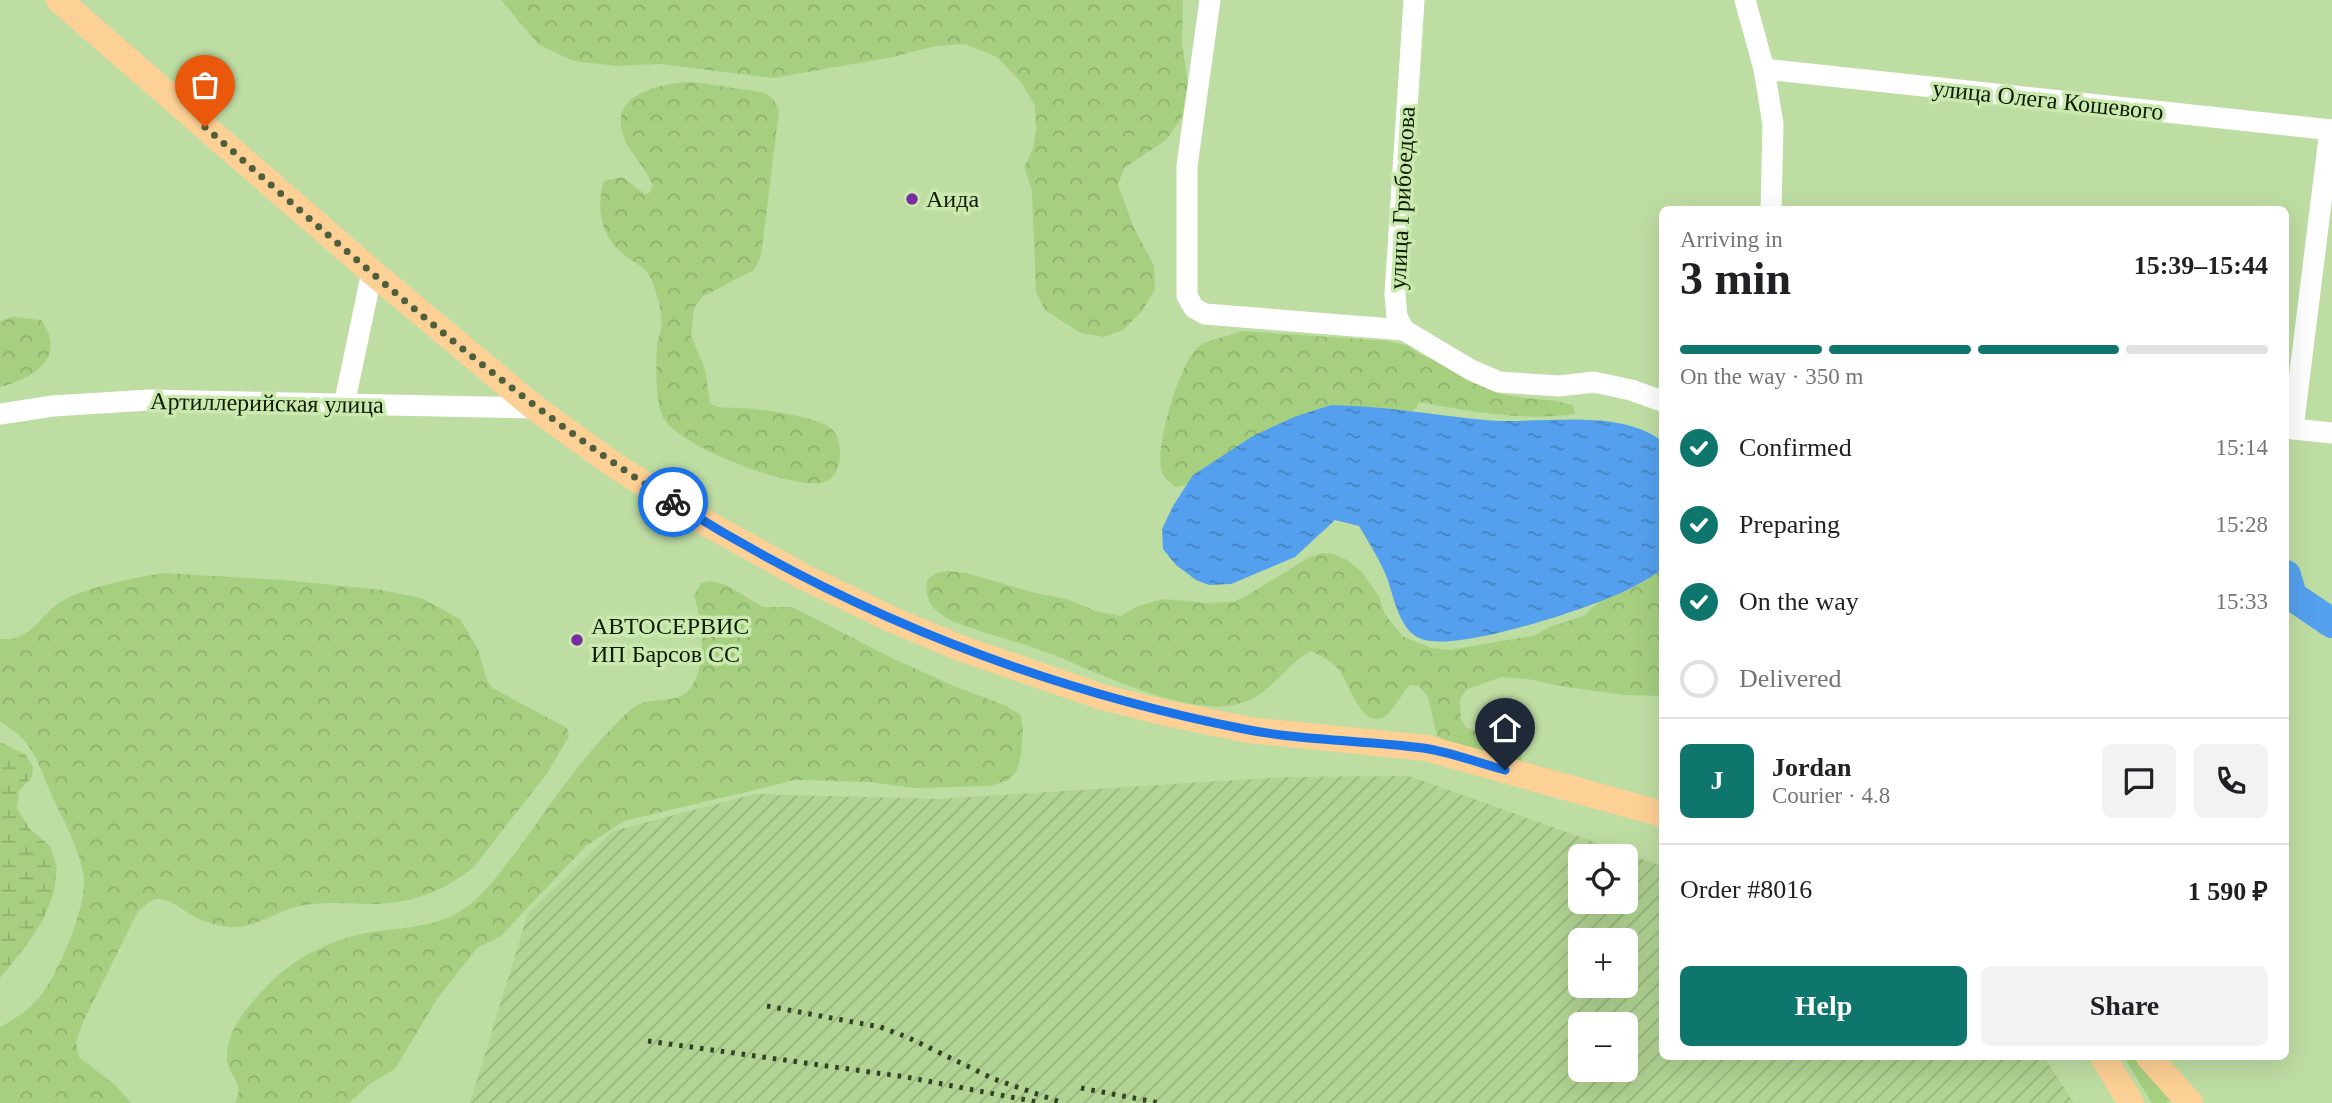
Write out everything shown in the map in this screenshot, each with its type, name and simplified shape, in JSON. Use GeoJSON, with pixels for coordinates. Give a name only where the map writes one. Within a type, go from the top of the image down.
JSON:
{"type":"FeatureCollection","features":[{"type":"Feature","properties":{"kind":"main road"},"geometry":{"type":"LineString","coordinates":[[59,0],[372,272],[535,408],[614,465],[708,524],[804,577],[882,615],[960,648],[1102,697],[1249,730],[1426,748],[1659,813]]}},
{"type":"Feature","properties":{"kind":"main road"},"geometry":{"type":"LineString","coordinates":[[2106,1060],[2131,1103]]}},
{"type":"Feature","properties":{"kind":"main road"},"geometry":{"type":"LineString","coordinates":[[2152,1060],[2190,1103]]}},
{"type":"Feature","properties":{"kind":"street"},"geometry":{"type":"LineString","coordinates":[[1210,0],[1186,166],[1185,282],[1187,296],[1194,308],[1205,314],[1404,330],[1471,370],[1499,382],[1559,386],[1594,382],[1631,390],[1659,400]]}},
{"type":"Feature","properties":{"kind":"street","name":"улица Грибоедова"},"geometry":{"type":"LineString","coordinates":[[1404,330],[1397,317],[1395,294],[1414,0]]}},
{"type":"Feature","properties":{"kind":"street"},"geometry":{"type":"LineString","coordinates":[[1745,0],[1764,69],[1773,124],[1771,206]]}},
{"type":"Feature","properties":{"kind":"street","name":"улица Олега Кошевого"},"geometry":{"type":"LineString","coordinates":[[1764,69],[2331,130]]}},
{"type":"Feature","properties":{"kind":"street"},"geometry":{"type":"LineString","coordinates":[[2331,130],[2293,429],[2332,433]]}},
{"type":"Feature","properties":{"kind":"street"},"geometry":{"type":"LineString","coordinates":[[344,405],[372,272]]}},
{"type":"Feature","properties":{"kind":"street","name":"Артиллерийская улица"},"geometry":{"type":"LineString","coordinates":[[0,414],[53,406],[149,400],[535,408]]}},
{"type":"Feature","properties":{"kind":"shaded area"},"geometry":{"type":"Polygon","coordinates":[[[1409,776],[1600,844],[1568,844],[1568,914],[1638,914],[1638,857],[1659,865],[1659,1060],[2046,1060],[2074,1103],[470,1103],[528,913],[613,831],[755,794],[939,799],[1284,777],[1409,776]]]}},
{"type":"Feature","properties":{"kind":"green space"},"geometry":{"type":"Polygon","coordinates":[[[501,0],[1183,0],[1182,43],[1188,84],[1182,118],[1166,140],[1124,168],[1118,185],[1134,228],[1154,266],[1155,289],[1142,311],[1123,330],[1104,337],[1081,333],[1045,310],[1036,292],[1032,190],[1024,167],[1033,149],[1036,130],[1035,106],[1021,82],[997,57],[965,44],[935,46],[893,57],[773,78],[660,64],[617,66],[573,61],[538,44],[501,0]]]}},
{"type":"Feature","properties":{"kind":"green space"},"geometry":{"type":"Polygon","coordinates":[[[693,82],[765,93],[773,99],[779,111],[761,256],[754,270],[702,297],[694,308],[691,336],[705,369],[710,403],[721,407],[786,414],[829,427],[838,439],[840,460],[836,472],[821,483],[785,479],[735,463],[689,440],[672,428],[660,410],[656,360],[662,316],[658,299],[647,272],[622,253],[609,238],[602,220],[600,200],[604,181],[622,177],[645,194],[649,193],[653,186],[625,140],[621,124],[623,112],[629,102],[652,89],[693,82]]]}},
{"type":"Feature","properties":{"kind":"green space"},"geometry":{"type":"Polygon","coordinates":[[[12,317],[41,320],[51,345],[49,356],[35,372],[0,387],[0,321],[12,317]]]}},
{"type":"Feature","properties":{"kind":"green space"},"geometry":{"type":"Polygon","coordinates":[[[1241,331],[1388,341],[1409,346],[1492,390],[1512,396],[1573,405],[1575,414],[1517,416],[1420,402],[1400,428],[1175,487],[1163,475],[1161,449],[1169,410],[1182,373],[1201,345],[1241,331]]]}},
{"type":"Feature","properties":{"kind":"green space"},"geometry":{"type":"Polygon","coordinates":[[[1659,542],[1659,696],[1624,695],[1501,677],[1466,690],[1460,699],[1461,720],[1467,728],[1517,742],[1523,751],[1521,761],[1449,743],[1437,736],[1428,697],[1419,686],[1410,685],[1390,712],[1382,718],[1374,719],[1368,716],[1361,710],[1338,669],[1311,651],[1292,664],[1268,688],[1249,700],[1218,706],[1195,704],[1145,692],[1054,655],[952,621],[932,605],[926,588],[927,580],[936,573],[966,573],[1121,616],[1138,606],[1164,599],[1206,603],[1233,602],[1308,558],[1322,553],[1334,554],[1347,560],[1361,571],[1379,596],[1384,613],[1402,636],[1431,648],[1450,650],[1536,635],[1549,627],[1584,616],[1659,542]]]}},
{"type":"Feature","properties":{"kind":"green space"},"geometry":{"type":"Polygon","coordinates":[[[162,573],[284,580],[381,590],[421,598],[460,619],[478,649],[492,688],[567,728],[569,736],[548,772],[474,867],[436,891],[409,900],[380,904],[305,905],[239,927],[205,922],[164,899],[150,902],[137,913],[83,1022],[76,1042],[79,1057],[115,1085],[131,1103],[0,1103],[0,1027],[28,1008],[49,984],[76,922],[84,879],[75,846],[38,762],[20,736],[0,722],[0,639],[20,637],[62,601],[85,591],[162,573]]]}},
{"type":"Feature","properties":{"kind":"green space"},"geometry":{"type":"Polygon","coordinates":[[[710,581],[726,585],[763,607],[792,607],[892,658],[1006,706],[1021,715],[1021,756],[1016,772],[1007,781],[989,786],[915,788],[869,782],[795,780],[624,821],[586,846],[501,936],[477,948],[437,999],[395,1069],[371,1083],[349,1103],[235,1103],[239,1090],[228,1065],[230,1038],[246,1010],[278,975],[318,949],[348,937],[434,922],[465,908],[494,880],[579,766],[628,712],[642,703],[679,697],[690,689],[696,679],[702,656],[700,618],[694,596],[701,583],[710,581]]]}},
{"type":"Feature","properties":{"kind":"green space"},"geometry":{"type":"Polygon","coordinates":[[[0,742],[25,754],[33,767],[32,777],[19,791],[17,808],[30,829],[50,846],[57,867],[54,892],[43,920],[0,978],[0,742]]]}},
{"type":"Feature","properties":{"kind":"green space"},"geometry":{"type":"Polygon","coordinates":[[[2126,1060],[2139,1060],[2172,1100],[2152,1103],[2126,1060]]]}},
{"type":"Feature","properties":{"kind":"water"},"geometry":{"type":"Polygon","coordinates":[[[1331,405],[1485,420],[1600,421],[1623,424],[1643,431],[1659,439],[1659,572],[1613,596],[1558,616],[1506,631],[1455,641],[1434,641],[1419,638],[1412,633],[1401,618],[1382,567],[1359,526],[1335,520],[1295,557],[1231,584],[1209,585],[1196,580],[1176,565],[1163,549],[1162,529],[1173,506],[1193,475],[1253,436],[1294,417],[1331,405]]]}},
{"type":"Feature","properties":{"kind":"waterway"},"geometry":{"type":"LineString","coordinates":[[2289,586],[2292,596],[2332,623]]}},
{"type":"Feature","properties":{"kind":"railway"},"geometry":{"type":"LineString","coordinates":[[767,1006],[880,1027],[907,1037],[994,1079],[1063,1103]]}},
{"type":"Feature","properties":{"kind":"railway"},"geometry":{"type":"LineString","coordinates":[[648,1041],[906,1077],[1042,1103]]}},
{"type":"Feature","properties":{"kind":"railway"},"geometry":{"type":"LineString","coordinates":[[1081,1088],[1160,1103]]}},
{"type":"Feature","properties":{"kind":"way so far"},"geometry":{"type":"LineString","coordinates":[[205,127],[372,272],[535,408],[614,465],[673,502]]}},
{"type":"Feature","properties":{"kind":"place","name":"Аида"},"geometry":{"type":"Point","coordinates":[912,199]}},
{"type":"Feature","properties":{"kind":"place","name":"АВТОСЕРВИС ИП Барсов СС"},"geometry":{"type":"Point","coordinates":[577,640]}},
{"type":"Feature","properties":{"kind":"route"},"geometry":{"type":"LineString","coordinates":[[673,502],[804,577],[893,620],[960,648],[1102,697],[1249,730],[1426,748],[1505,770]]}}]}
